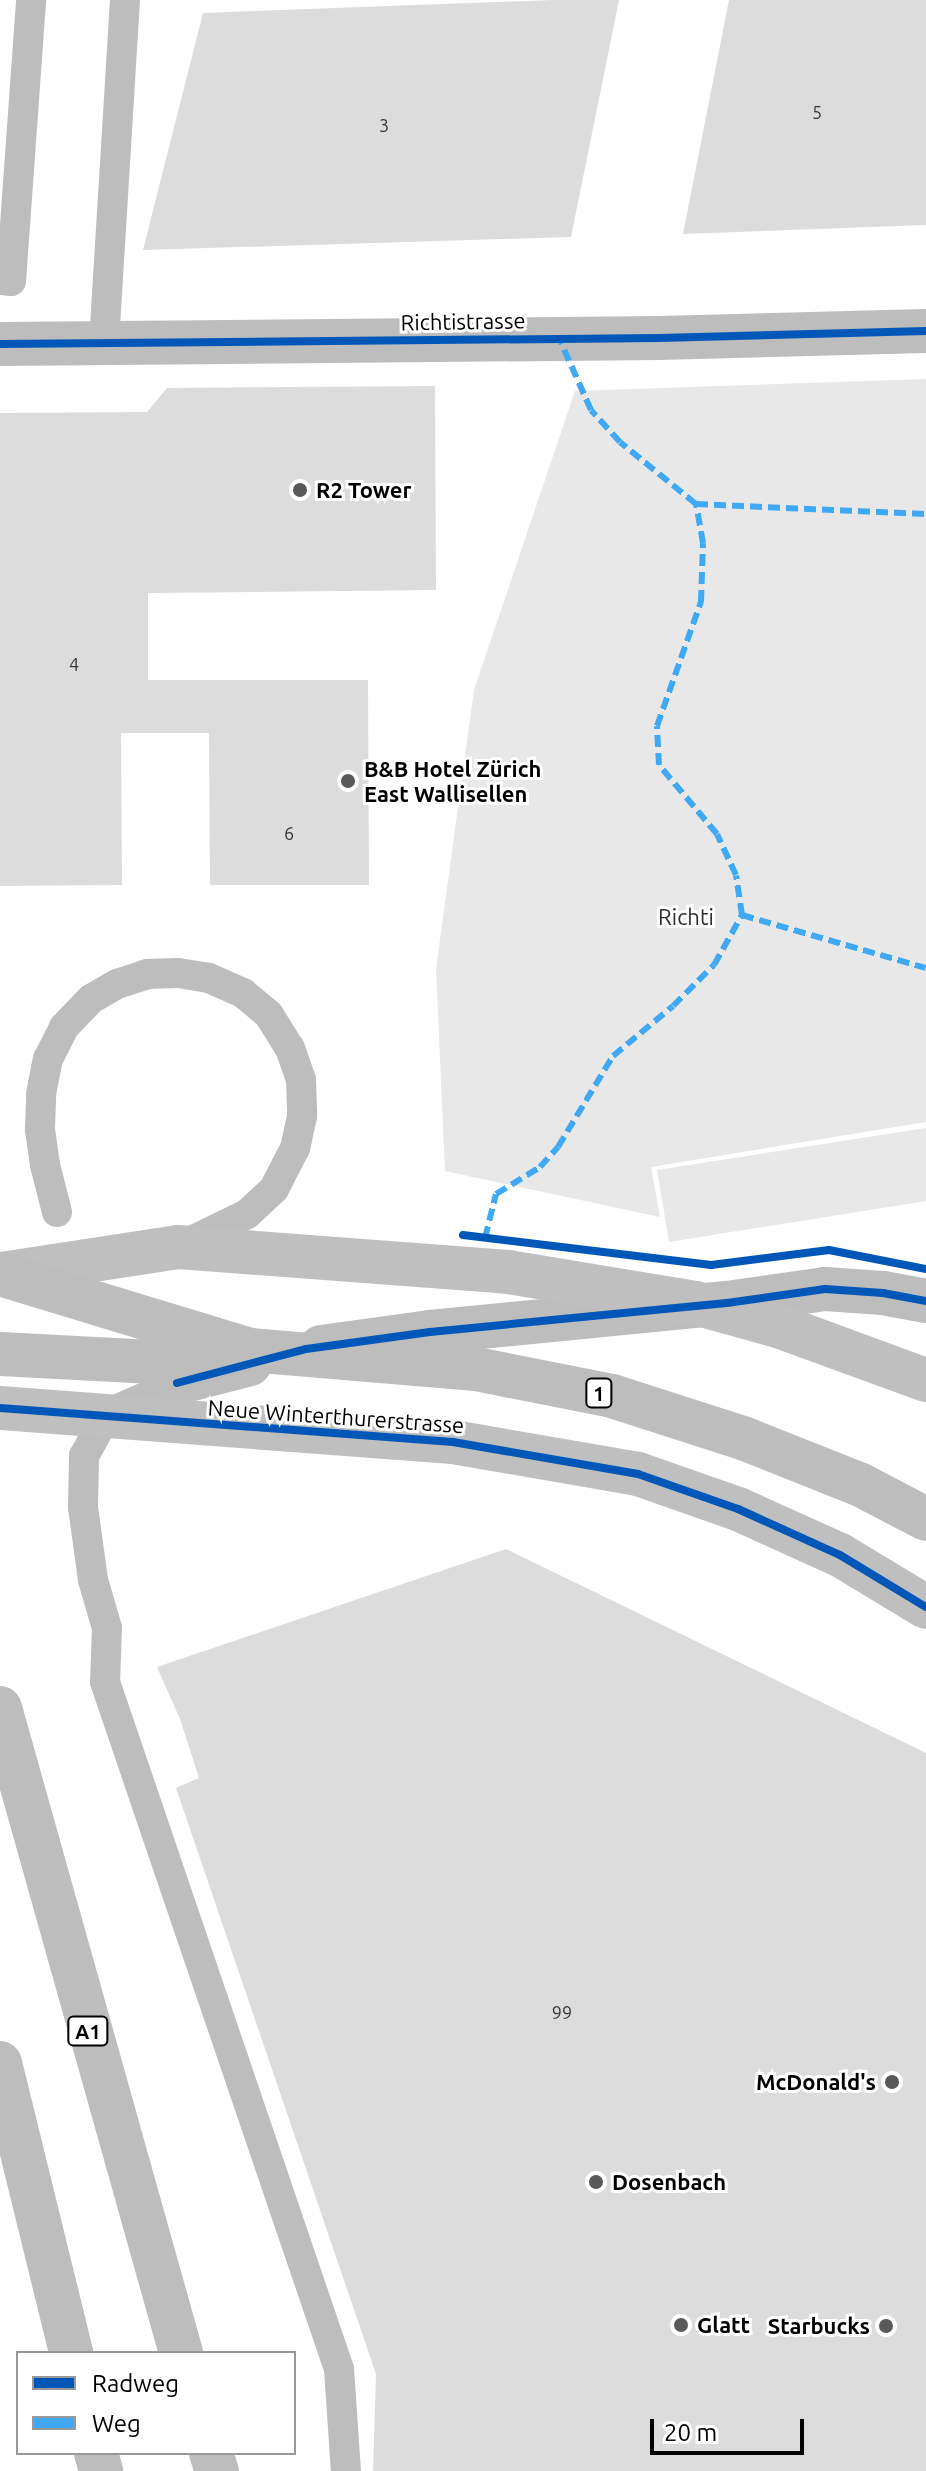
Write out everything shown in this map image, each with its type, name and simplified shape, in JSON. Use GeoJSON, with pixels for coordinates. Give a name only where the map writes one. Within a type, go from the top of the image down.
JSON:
{"type":"FeatureCollection","features":[{"type":"Feature","properties":{"kind":"main road","name":"Richtistrasse"},"geometry":{"type":"LineString","coordinates":[[0,344],[926,331]]}},
{"type":"Feature","properties":{"kind":"main road"},"geometry":{"type":"LineString","coordinates":[[1,1274],[178,1247],[508,1272],[695,1303],[781,1327],[926,1380]]}},
{"type":"Feature","properties":{"kind":"main road","name":"1"},"geometry":{"type":"LineString","coordinates":[[1,1274],[250,1350]]}},
{"type":"Feature","properties":{"kind":"main road"},"geometry":{"type":"LineString","coordinates":[[177,1383],[306,1349],[430,1332],[727,1303],[825,1289],[883,1293],[926,1301]]}},
{"type":"Feature","properties":{"kind":"main road","name":"1"},"geometry":{"type":"LineString","coordinates":[[0,1354],[153,1362],[250,1350],[476,1369],[612,1396],[743,1438],[861,1485],[926,1519]]}},
{"type":"Feature","properties":{"kind":"main road","name":"Neue Winterthurerstrasse"},"geometry":{"type":"LineString","coordinates":[[0,1408],[453,1442],[638,1474],[738,1509],[840,1555],[926,1607]]}},
{"type":"Feature","properties":{"kind":"main road","name":"A1"},"geometry":{"type":"LineString","coordinates":[[0,1708],[180,2351]]}},
{"type":"Feature","properties":{"kind":"main road"},"geometry":{"type":"LineString","coordinates":[[0,2063],[68,2351]]}},
{"type":"Feature","properties":{"kind":"main road"},"geometry":{"type":"LineString","coordinates":[[0,2143],[67,2351]]}},
{"type":"Feature","properties":{"kind":"lane"},"geometry":{"type":"LineString","coordinates":[[0,280],[11,281],[31,0]]}},
{"type":"Feature","properties":{"kind":"lane"},"geometry":{"type":"LineString","coordinates":[[104,343],[125,0]]}},
{"type":"Feature","properties":{"kind":"lane"},"geometry":{"type":"LineString","coordinates":[[57,1212],[41,1141],[41,1094],[48,1059],[64,1027],[91,999],[117,984],[147,974],[178,973],[209,978],[243,993],[269,1015],[290,1048],[301,1080],[302,1116],[295,1148],[274,1189],[247,1214],[178,1247]]}},
{"type":"Feature","properties":{"kind":"lane"},"geometry":{"type":"LineString","coordinates":[[177,1383],[118,1409],[99,1429],[84,1456],[83,1507],[93,1580],[107,1628],[105,1682],[339,2369],[346,2471]]}},
{"type":"Feature","properties":{"kind":"green space","name":"Richti"},"geometry":{"type":"Polygon","coordinates":[[[926,379],[926,1122],[651,1167],[660,1217],[445,1171],[436,969],[474,690],[575,391],[926,379]]]}},
{"type":"Feature","properties":{"kind":"green space"},"geometry":{"type":"Polygon","coordinates":[[[926,1128],[926,1201],[669,1242],[657,1170],[926,1128]]]}},
{"type":"Feature","properties":{"kind":"building"},"geometry":{"type":"Polygon","coordinates":[[[619,0],[571,237],[143,250],[203,13],[619,0]]]}},
{"type":"Feature","properties":{"kind":"building"},"geometry":{"type":"Polygon","coordinates":[[[729,0],[926,0],[926,225],[683,234],[729,0]]]}},
{"type":"Feature","properties":{"kind":"building"},"geometry":{"type":"Polygon","coordinates":[[[435,386],[436,590],[148,593],[148,680],[368,680],[369,885],[210,885],[209,733],[121,733],[122,885],[0,886],[0,413],[147,412],[167,388],[435,386]]]}},
{"type":"Feature","properties":{"kind":"building"},"geometry":{"type":"Polygon","coordinates":[[[506,1549],[926,1753],[926,2471],[373,2471],[376,2374],[176,1788],[199,1778],[180,1719],[157,1667],[506,1549]]]}},
{"type":"Feature","properties":{"kind":"marked path"},"geometry":{"type":"LineString","coordinates":[[485,1238],[496,1194],[540,1167],[558,1147],[613,1056],[673,1006],[714,965],[742,915],[736,875],[717,834],[659,765],[657,726],[701,602],[703,543],[696,504],[620,442],[591,410],[559,338]]}},
{"type":"Feature","properties":{"kind":"marked path"},"geometry":{"type":"LineString","coordinates":[[696,504],[926,514]]}},
{"type":"Feature","properties":{"kind":"marked path"},"geometry":{"type":"LineString","coordinates":[[742,915],[926,968]]}},
{"type":"Feature","properties":{"kind":"cycle path"},"geometry":{"type":"LineString","coordinates":[[0,344],[659,338],[926,331]]}},
{"type":"Feature","properties":{"kind":"cycle path"},"geometry":{"type":"LineString","coordinates":[[463,1235],[711,1265],[829,1250],[926,1269]]}},
{"type":"Feature","properties":{"kind":"cycle path"},"geometry":{"type":"LineString","coordinates":[[177,1383],[306,1349],[430,1332],[727,1303],[825,1289],[883,1293],[926,1301]]}},
{"type":"Feature","properties":{"kind":"cycle path"},"geometry":{"type":"LineString","coordinates":[[0,1408],[453,1442],[638,1474],[738,1509],[840,1555],[926,1607]]}},
{"type":"Feature","properties":{"kind":"place","name":"R2 Tower"},"geometry":{"type":"Point","coordinates":[300,490]}},
{"type":"Feature","properties":{"kind":"place","name":"B&B Hotel Zürich East Wallisellen"},"geometry":{"type":"Point","coordinates":[348,781]}},
{"type":"Feature","properties":{"kind":"place","name":"McDonald's"},"geometry":{"type":"Point","coordinates":[892,2082]}},
{"type":"Feature","properties":{"kind":"place","name":"Dosenbach"},"geometry":{"type":"Point","coordinates":[596,2182]}},
{"type":"Feature","properties":{"kind":"place","name":"Glatt"},"geometry":{"type":"Point","coordinates":[681,2325]}},
{"type":"Feature","properties":{"kind":"place","name":"Starbucks"},"geometry":{"type":"Point","coordinates":[886,2326]}}]}
